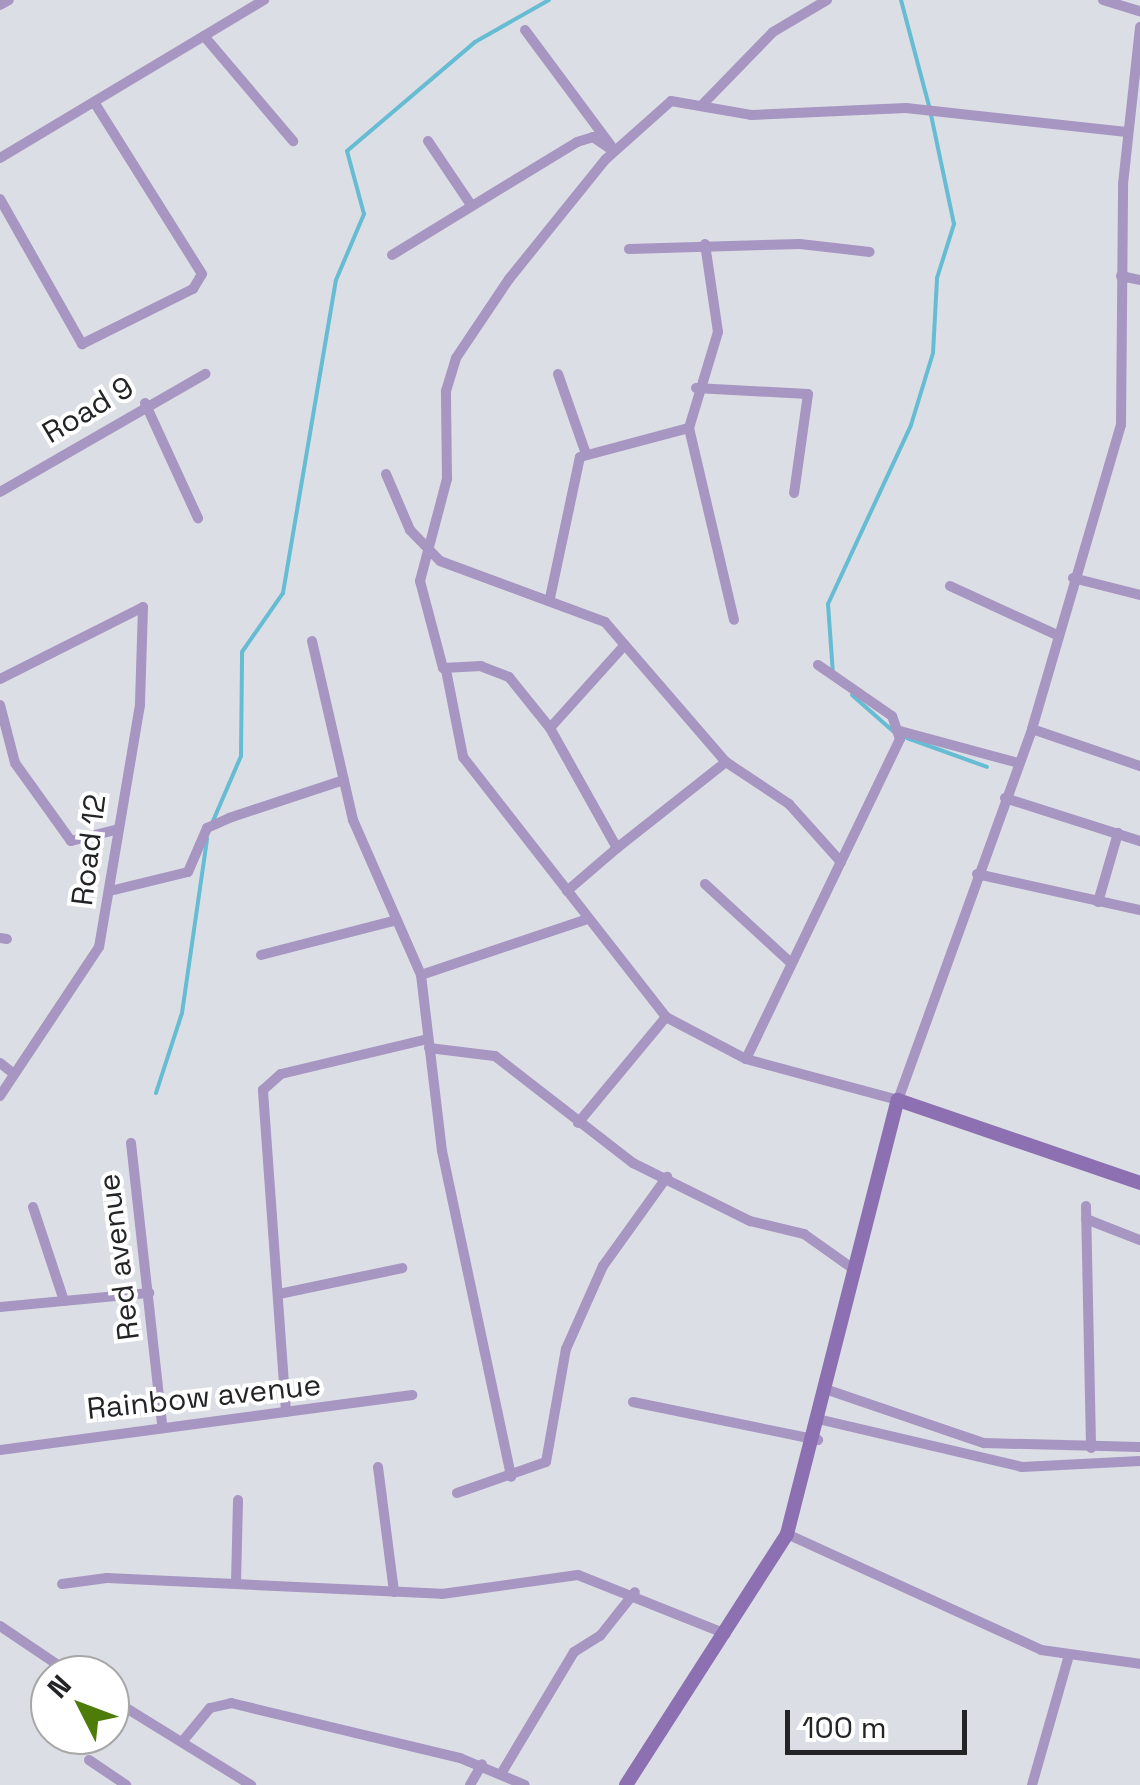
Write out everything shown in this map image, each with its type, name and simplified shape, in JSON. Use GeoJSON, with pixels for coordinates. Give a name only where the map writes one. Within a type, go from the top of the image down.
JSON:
{"type":"FeatureCollection","features":[{"type":"Feature","properties":{"kind":"street"},"geometry":{"type":"LineString","coordinates":[[0,5],[9,0]]}},
{"type":"Feature","properties":{"kind":"street"},"geometry":{"type":"LineString","coordinates":[[0,158],[264,0]]}},
{"type":"Feature","properties":{"kind":"street"},"geometry":{"type":"LineString","coordinates":[[703,104],[772,32],[826,0]]}},
{"type":"Feature","properties":{"kind":"street"},"geometry":{"type":"LineString","coordinates":[[1103,0],[1140,11]]}},
{"type":"Feature","properties":{"kind":"street"},"geometry":{"type":"LineString","coordinates":[[626,1785],[727,1635],[786,1534],[818,1440],[852,1268],[898,1100],[976,874],[1032,729],[1127,397],[1121,276],[1128,132],[1134,106],[1140,27]]}},
{"type":"Feature","properties":{"kind":"street"},"geometry":{"type":"LineString","coordinates":[[525,30],[614,151]]}},
{"type":"Feature","properties":{"kind":"street"},"geometry":{"type":"LineString","coordinates":[[204,36],[294,142]]}},
{"type":"Feature","properties":{"kind":"street"},"geometry":{"type":"LineString","coordinates":[[0,199],[82,344],[152,313],[202,274],[94,102]]}},
{"type":"Feature","properties":{"kind":"street"},"geometry":{"type":"LineString","coordinates":[[1128,132],[906,108],[751,115],[703,104],[663,103],[614,151],[456,358],[434,552],[420,582],[446,670],[462,757],[666,1018],[746,1059],[898,1100],[1140,1182]]}},
{"type":"Feature","properties":{"kind":"street"},"geometry":{"type":"LineString","coordinates":[[392,255],[576,142],[593,137],[614,151]]}},
{"type":"Feature","properties":{"kind":"street"},"geometry":{"type":"LineString","coordinates":[[428,141],[471,205]]}},
{"type":"Feature","properties":{"kind":"street"},"geometry":{"type":"LineString","coordinates":[[629,249],[705,244],[870,252]]}},
{"type":"Feature","properties":{"kind":"street"},"geometry":{"type":"LineString","coordinates":[[705,244],[718,332],[696,388],[689,428],[734,620]]}},
{"type":"Feature","properties":{"kind":"street"},"geometry":{"type":"LineString","coordinates":[[1121,276],[1140,280]]}},
{"type":"Feature","properties":{"kind":"street","name":"Road 9"},"geometry":{"type":"LineString","coordinates":[[4,490],[145,402],[205,374]]}},
{"type":"Feature","properties":{"kind":"street"},"geometry":{"type":"LineString","coordinates":[[550,598],[585,452],[558,374]]}},
{"type":"Feature","properties":{"kind":"street"},"geometry":{"type":"LineString","coordinates":[[696,388],[808,394],[794,493]]}},
{"type":"Feature","properties":{"kind":"street"},"geometry":{"type":"LineString","coordinates":[[1127,397],[1140,399]]}},
{"type":"Feature","properties":{"kind":"street"},"geometry":{"type":"LineString","coordinates":[[145,402],[198,518]]}},
{"type":"Feature","properties":{"kind":"street"},"geometry":{"type":"LineString","coordinates":[[585,452],[689,428]]}},
{"type":"Feature","properties":{"kind":"street"},"geometry":{"type":"LineString","coordinates":[[386,474],[410,530],[434,552],[604,622],[623,647],[646,660],[726,762],[789,804],[842,862]]}},
{"type":"Feature","properties":{"kind":"street"},"geometry":{"type":"LineString","coordinates":[[0,476],[4,490]]}},
{"type":"Feature","properties":{"kind":"street"},"geometry":{"type":"LineString","coordinates":[[1073,578],[1140,594]]}},
{"type":"Feature","properties":{"kind":"street"},"geometry":{"type":"LineString","coordinates":[[950,586],[1057,635]]}},
{"type":"Feature","properties":{"kind":"street","name":"Road 12"},"geometry":{"type":"LineString","coordinates":[[0,679],[128,609],[144,608],[144,648],[114,890],[98,947],[0,1096]]}},
{"type":"Feature","properties":{"kind":"street"},"geometry":{"type":"LineString","coordinates":[[312,641],[344,780],[421,974],[428,1044],[511,1477]]}},
{"type":"Feature","properties":{"kind":"street"},"geometry":{"type":"LineString","coordinates":[[550,728],[623,647]]}},
{"type":"Feature","properties":{"kind":"street"},"geometry":{"type":"LineString","coordinates":[[818,665],[880,706],[900,731],[1018,763]]}},
{"type":"Feature","properties":{"kind":"street"},"geometry":{"type":"LineString","coordinates":[[446,670],[495,668],[550,728],[617,848]]}},
{"type":"Feature","properties":{"kind":"street"},"geometry":{"type":"LineString","coordinates":[[0,705],[15,763],[71,841],[119,829]]}},
{"type":"Feature","properties":{"kind":"street"},"geometry":{"type":"LineString","coordinates":[[1032,729],[1140,766]]}},
{"type":"Feature","properties":{"kind":"street"},"geometry":{"type":"LineString","coordinates":[[746,1059],[842,862],[900,731]]}},
{"type":"Feature","properties":{"kind":"street"},"geometry":{"type":"LineString","coordinates":[[567,891],[726,762]]}},
{"type":"Feature","properties":{"kind":"street"},"geometry":{"type":"LineString","coordinates":[[114,890],[188,872],[207,828],[344,780]]}},
{"type":"Feature","properties":{"kind":"street"},"geometry":{"type":"LineString","coordinates":[[1005,798],[1140,841]]}},
{"type":"Feature","properties":{"kind":"street"},"geometry":{"type":"LineString","coordinates":[[1098,902],[1118,833]]}},
{"type":"Feature","properties":{"kind":"street"},"geometry":{"type":"LineString","coordinates":[[976,874],[1140,910]]}},
{"type":"Feature","properties":{"kind":"street"},"geometry":{"type":"LineString","coordinates":[[706,884],[791,963]]}},
{"type":"Feature","properties":{"kind":"street"},"geometry":{"type":"LineString","coordinates":[[421,974],[588,919]]}},
{"type":"Feature","properties":{"kind":"street"},"geometry":{"type":"LineString","coordinates":[[261,955],[397,920]]}},
{"type":"Feature","properties":{"kind":"street"},"geometry":{"type":"LineString","coordinates":[[578,1123],[666,1018]]}},
{"type":"Feature","properties":{"kind":"street"},"geometry":{"type":"LineString","coordinates":[[286,1412],[263,1090],[281,1074],[428,1044],[495,1056],[578,1123],[667,1177],[750,1221],[804,1234],[852,1268]]}},
{"type":"Feature","properties":{"kind":"street"},"geometry":{"type":"LineString","coordinates":[[0,1063],[13,1073]]}},
{"type":"Feature","properties":{"kind":"street","name":"Red avenue"},"geometry":{"type":"LineString","coordinates":[[131,1144],[162,1426]]}},
{"type":"Feature","properties":{"kind":"street"},"geometry":{"type":"LineString","coordinates":[[457,1492],[511,1477],[546,1462],[566,1349],[603,1266],[667,1177]]}},
{"type":"Feature","properties":{"kind":"street"},"geometry":{"type":"LineString","coordinates":[[1086,1206],[1091,1448]]}},
{"type":"Feature","properties":{"kind":"street"},"geometry":{"type":"LineString","coordinates":[[34,1207],[64,1300]]}},
{"type":"Feature","properties":{"kind":"street"},"geometry":{"type":"LineString","coordinates":[[1086,1219],[1140,1240]]}},
{"type":"Feature","properties":{"kind":"street"},"geometry":{"type":"LineString","coordinates":[[279,1294],[402,1268]]}},
{"type":"Feature","properties":{"kind":"street"},"geometry":{"type":"LineString","coordinates":[[3,1306],[149,1294]]}},
{"type":"Feature","properties":{"kind":"street"},"geometry":{"type":"LineString","coordinates":[[828,1390],[984,1443],[1140,1447]]}},
{"type":"Feature","properties":{"kind":"street","name":"Rainbow avenue"},"geometry":{"type":"LineString","coordinates":[[0,1450],[412,1395]]}},
{"type":"Feature","properties":{"kind":"street"},"geometry":{"type":"LineString","coordinates":[[633,1402],[818,1440]]}},
{"type":"Feature","properties":{"kind":"street"},"geometry":{"type":"LineString","coordinates":[[822,1420],[1022,1467],[1140,1461]]}},
{"type":"Feature","properties":{"kind":"street"},"geometry":{"type":"LineString","coordinates":[[378,1467],[394,1592]]}},
{"type":"Feature","properties":{"kind":"street"},"geometry":{"type":"LineString","coordinates":[[236,1583],[238,1500]]}},
{"type":"Feature","properties":{"kind":"street"},"geometry":{"type":"LineString","coordinates":[[786,1534],[1068,1659],[1140,1664]]}},
{"type":"Feature","properties":{"kind":"street"},"geometry":{"type":"LineString","coordinates":[[62,1584],[236,1583],[394,1592],[578,1575],[635,1592],[727,1635]]}},
{"type":"Feature","properties":{"kind":"street"},"geometry":{"type":"LineString","coordinates":[[502,1774],[574,1652],[600,1636],[635,1592]]}},
{"type":"Feature","properties":{"kind":"street"},"geometry":{"type":"LineString","coordinates":[[0,1626],[43,1655]]}},
{"type":"Feature","properties":{"kind":"street"},"geometry":{"type":"LineString","coordinates":[[1032,1785],[1068,1659]]}},
{"type":"Feature","properties":{"kind":"street"},"geometry":{"type":"LineString","coordinates":[[182,1742],[220,1702],[482,1764],[525,1785]]}},
{"type":"Feature","properties":{"kind":"street"},"geometry":{"type":"LineString","coordinates":[[130,1710],[251,1785]]}},
{"type":"Feature","properties":{"kind":"street"},"geometry":{"type":"LineString","coordinates":[[89,1760],[126,1785]]}},
{"type":"Feature","properties":{"kind":"street"},"geometry":{"type":"LineString","coordinates":[[470,1785],[482,1764]]}},
{"type":"Feature","properties":{"kind":"waterway"},"geometry":{"type":"LineString","coordinates":[[213,821],[241,756],[242,652],[283,593],[336,280],[364,214],[347,151],[475,42],[549,0]]}},
{"type":"Feature","properties":{"kind":"waterway"},"geometry":{"type":"LineString","coordinates":[[901,0],[929,106]]}},
{"type":"Feature","properties":{"kind":"waterway"},"geometry":{"type":"LineString","coordinates":[[833,674],[828,604],[911,425],[933,353],[937,278],[954,224],[931,115]]}},
{"type":"Feature","properties":{"kind":"waterway"},"geometry":{"type":"LineString","coordinates":[[852,695],[894,732]]}},
{"type":"Feature","properties":{"kind":"waterway"},"geometry":{"type":"LineString","coordinates":[[907,738],[987,767]]}},
{"type":"Feature","properties":{"kind":"waterway"},"geometry":{"type":"LineString","coordinates":[[156,1093],[182,1013],[207,839]]}}]}
